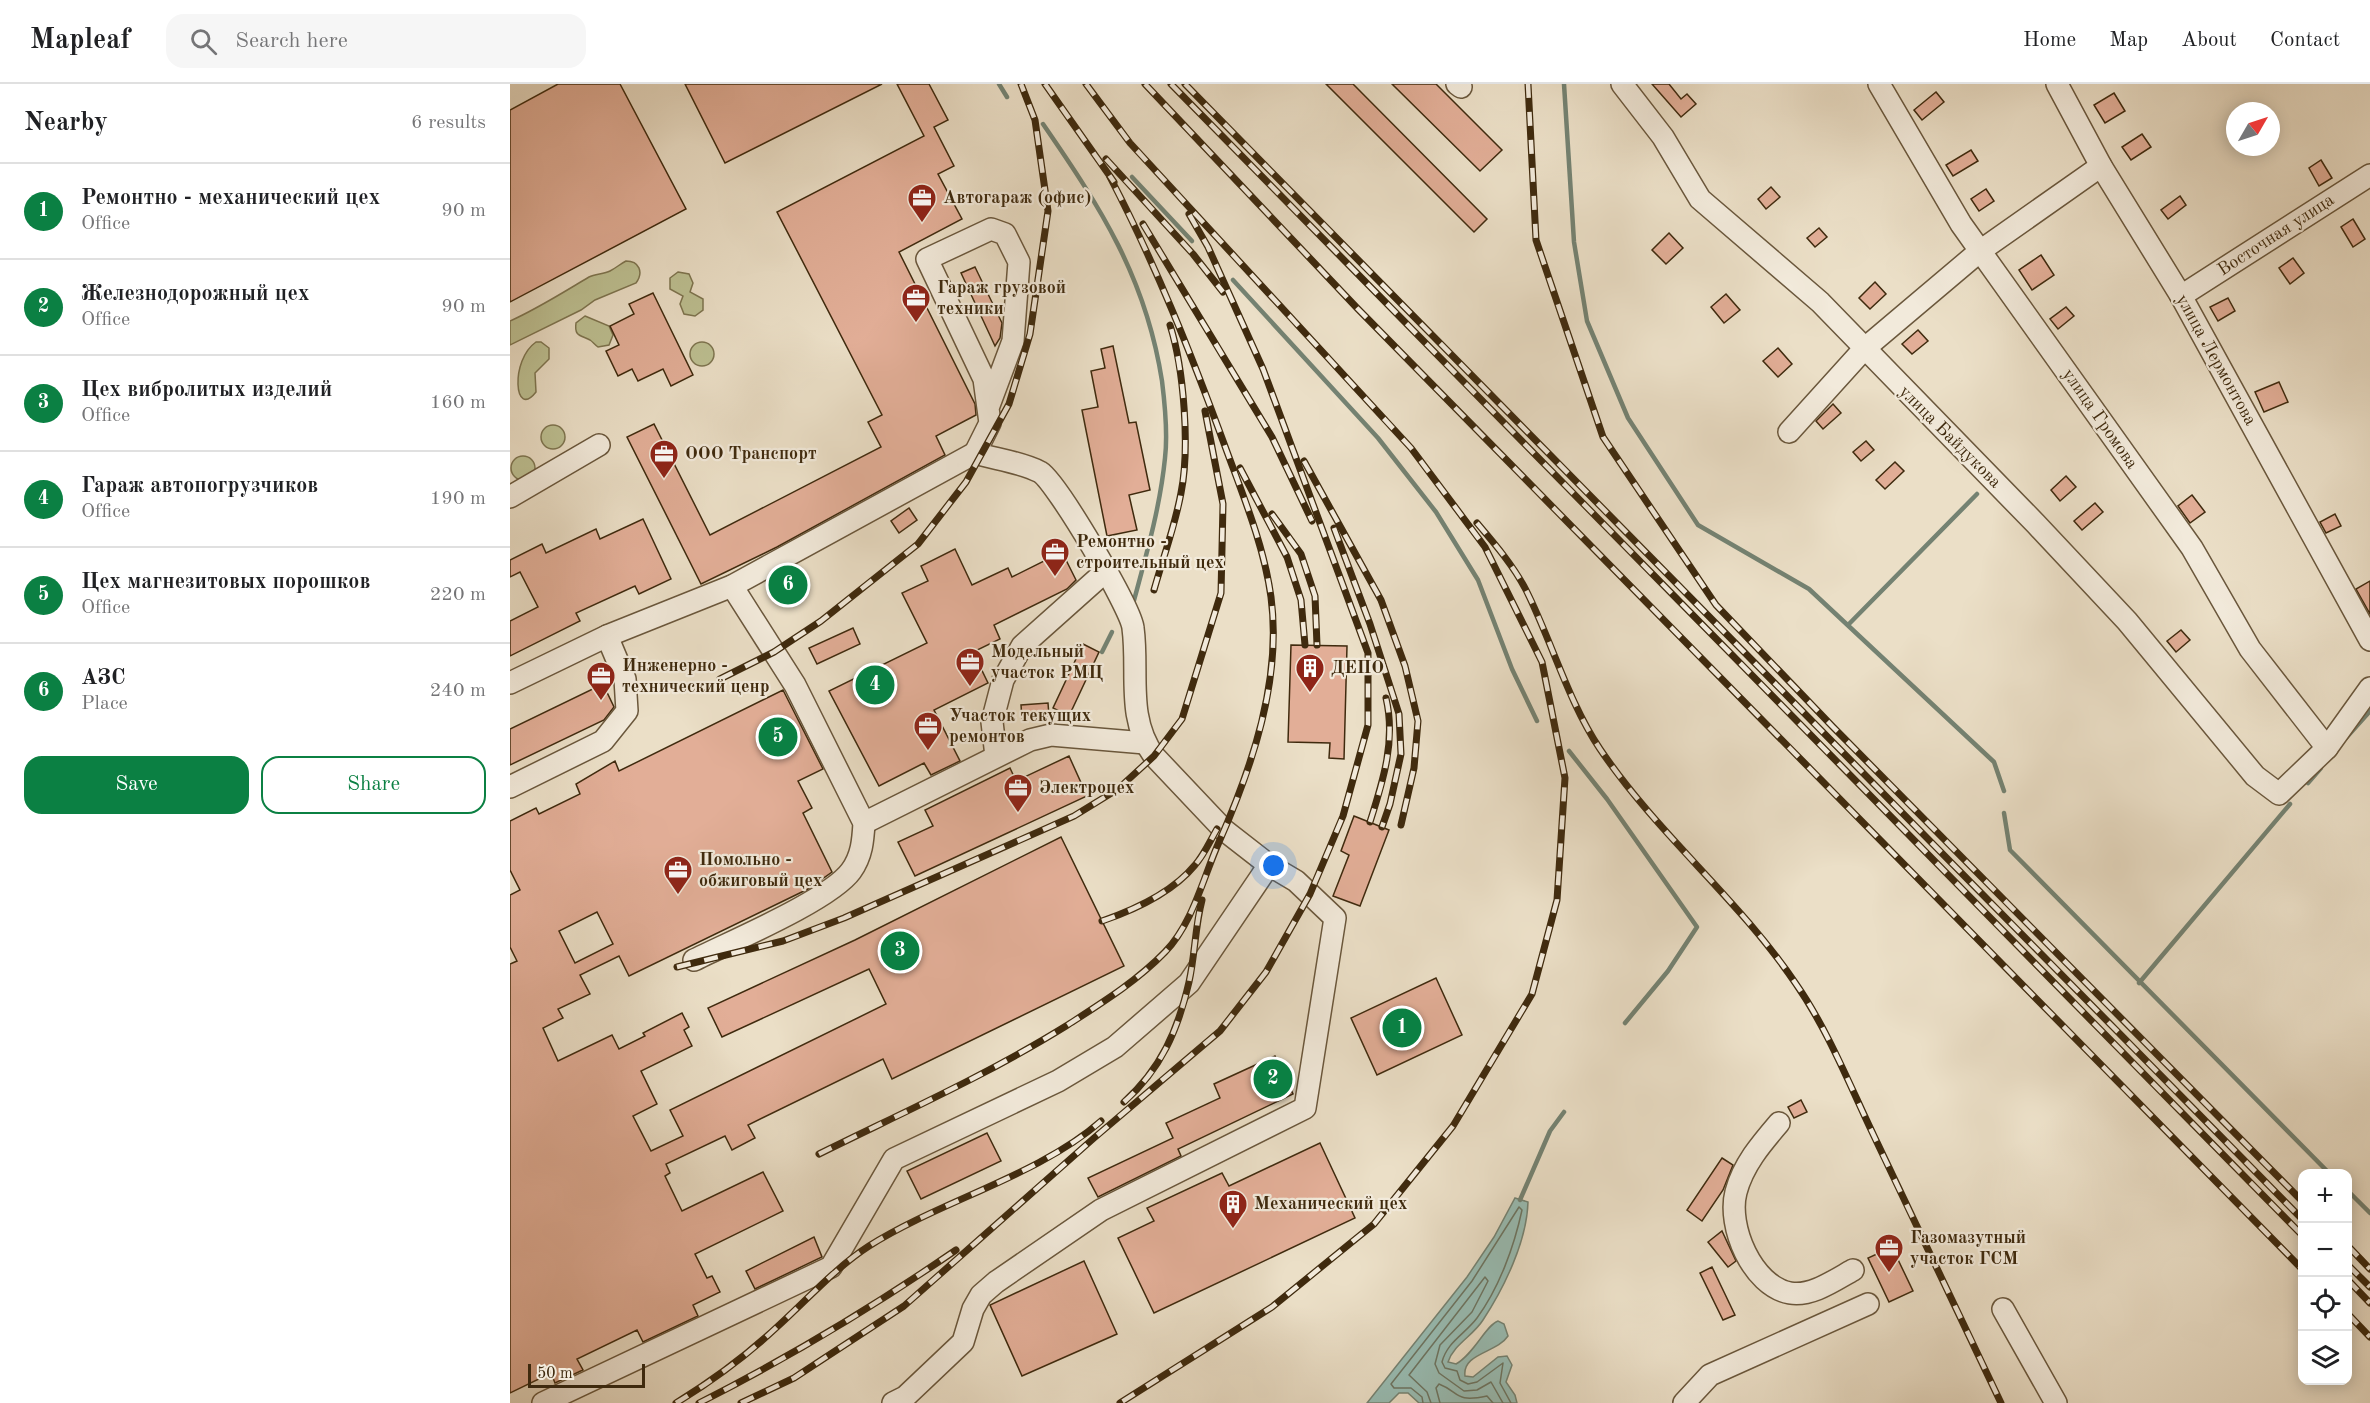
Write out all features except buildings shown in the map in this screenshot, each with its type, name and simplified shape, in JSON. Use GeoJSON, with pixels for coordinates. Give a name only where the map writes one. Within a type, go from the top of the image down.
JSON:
{"type":"FeatureCollection","features":[{"type":"Feature","properties":{"kind":"street","name":"улица Байдукова"},"geometry":{"type":"LineString","coordinates":[[1622,84],[1663,137],[1700,199],[1820,302],[2127,621],[2255,776],[2279,794],[2327,748]]}},
{"type":"Feature","properties":{"kind":"street","name":"улица Громова"},"geometry":{"type":"LineString","coordinates":[[1879,84],[1960,224],[2192,548],[2250,649],[2327,748]]}},
{"type":"Feature","properties":{"kind":"street","name":"улица Лермонтова"},"geometry":{"type":"LineString","coordinates":[[2057,84],[2101,166],[2181,296],[2370,640]]}},
{"type":"Feature","properties":{"kind":"street"},"geometry":{"type":"LineString","coordinates":[[1789,432],[1864,350],[1980,251],[2101,166]]}},
{"type":"Feature","properties":{"kind":"street","name":"Восточная улица"},"geometry":{"type":"LineString","coordinates":[[2181,296],[2370,175]]}},
{"type":"Feature","properties":{"kind":"street"},"geometry":{"type":"LineString","coordinates":[[510,683],[607,636],[732,586],[975,453],[990,423],[984,379],[927,259],[991,229],[1005,234],[1019,262],[1013,341],[988,408]]}},
{"type":"Feature","properties":{"kind":"street"},"geometry":{"type":"LineString","coordinates":[[510,497],[599,445]]}},
{"type":"Feature","properties":{"kind":"street"},"geometry":{"type":"LineString","coordinates":[[893,1403],[905,1397],[963,1342],[973,1309],[981,1295],[996,1282],[1055,1245],[1101,1210],[1305,1108],[1335,918],[1296,881],[1269,865],[1224,830],[1199,806],[1145,743],[1134,704],[1133,626],[1106,571],[1056,488],[1041,472],[975,453]]}},
{"type":"Feature","properties":{"kind":"street"},"geometry":{"type":"LineString","coordinates":[[996,756],[992,722],[1003,680],[1022,646],[1106,571]]}},
{"type":"Feature","properties":{"kind":"street"},"geometry":{"type":"LineString","coordinates":[[694,960],[831,890],[851,871],[863,848],[864,823],[795,685],[732,586]]}},
{"type":"Feature","properties":{"kind":"street"},"geometry":{"type":"LineString","coordinates":[[510,788],[603,741],[627,711],[625,679],[607,636]]}},
{"type":"Feature","properties":{"kind":"street"},"geometry":{"type":"LineString","coordinates":[[2327,748],[2370,688]]}},
{"type":"Feature","properties":{"kind":"street"},"geometry":{"type":"LineString","coordinates":[[864,823],[1030,740],[1051,735],[1145,743]]}},
{"type":"Feature","properties":{"kind":"street"},"geometry":{"type":"LineString","coordinates":[[543,1403],[831,1267],[894,1160],[1058,1081],[1115,1047],[1189,983],[1269,865]]}},
{"type":"Feature","properties":{"kind":"street"},"geometry":{"type":"LineString","coordinates":[[1779,1122],[1750,1158],[1736,1193],[1734,1221],[1743,1247],[1758,1272],[1774,1286],[1789,1293],[1806,1293],[1853,1270]]}},
{"type":"Feature","properties":{"kind":"street"},"geometry":{"type":"LineString","coordinates":[[1684,1403],[1710,1375],[1868,1304]]}},
{"type":"Feature","properties":{"kind":"street"},"geometry":{"type":"LineString","coordinates":[[2003,1309],[2056,1403]]}},
{"type":"Feature","properties":{"kind":"green space"},"geometry":{"type":"Polygon","coordinates":[[[626,261],[634,263],[639,268],[640,275],[636,283],[595,300],[581,310],[510,345],[510,321],[589,277],[610,271],[626,261]]]}},
{"type":"Feature","properties":{"kind":"green space"},"geometry":{"type":"Polygon","coordinates":[[[678,272],[689,274],[693,283],[690,292],[703,299],[703,310],[695,316],[684,314],[680,304],[683,296],[670,289],[670,278],[678,272]]]}},
{"type":"Feature","properties":{"kind":"green space"},"geometry":{"type":"Polygon","coordinates":[[[585,316],[609,326],[613,335],[609,345],[598,347],[577,333],[576,323],[585,316]]]}},
{"type":"Feature","properties":{"kind":"green space"},"geometry":{"type":"Polygon","coordinates":[[[536,342],[541,342],[549,348],[549,359],[535,373],[536,392],[529,399],[523,399],[519,393],[519,373],[528,350],[536,342]]]}},
{"type":"Feature","properties":{"kind":"green space"},"geometry":{"type":"Polygon","coordinates":[[[702,342],[707,343],[713,349],[713,359],[707,365],[702,366],[697,365],[691,359],[690,354],[691,349],[697,343],[702,342]]]}},
{"type":"Feature","properties":{"kind":"green space"},"geometry":{"type":"Polygon","coordinates":[[[553,425],[558,426],[564,432],[564,442],[558,448],[553,449],[548,448],[542,442],[541,437],[542,432],[548,426],[553,425]]]}},
{"type":"Feature","properties":{"kind":"green space"},"geometry":{"type":"Polygon","coordinates":[[[523,456],[531,460],[535,468],[531,476],[523,480],[515,476],[511,468],[515,460],[523,456]]]}},
{"type":"Feature","properties":{"kind":"water"},"geometry":{"type":"Polygon","coordinates":[[[1515,1198],[1528,1202],[1524,1232],[1513,1264],[1499,1294],[1483,1320],[1459,1345],[1448,1362],[1456,1364],[1468,1354],[1493,1324],[1498,1321],[1504,1324],[1508,1336],[1503,1342],[1469,1362],[1465,1376],[1473,1377],[1498,1357],[1507,1356],[1512,1365],[1506,1382],[1515,1395],[1517,1403],[1419,1403],[1408,1393],[1399,1393],[1389,1403],[1367,1403],[1467,1277],[1494,1237],[1515,1198]]]}},
{"type":"Feature","properties":{"kind":"waterway"},"geometry":{"type":"LineString","coordinates":[[999,84],[1007,97]]}},
{"type":"Feature","properties":{"kind":"waterway"},"geometry":{"type":"LineString","coordinates":[[1564,84],[1574,242],[1587,321],[1628,418],[1698,525],[1809,589],[1994,762],[2004,791]]}},
{"type":"Feature","properties":{"kind":"waterway"},"geometry":{"type":"LineString","coordinates":[[1043,124],[1102,215],[1133,277],[1155,344],[1162,381],[1166,429],[1163,477],[1152,532],[1133,604]]}},
{"type":"Feature","properties":{"kind":"waterway"},"geometry":{"type":"LineString","coordinates":[[1132,177],[1192,241]]}},
{"type":"Feature","properties":{"kind":"waterway"},"geometry":{"type":"LineString","coordinates":[[1233,280],[1378,438],[1436,512],[1478,580],[1512,669],[1537,721]]}},
{"type":"Feature","properties":{"kind":"waterway"},"geometry":{"type":"LineString","coordinates":[[1848,625],[1977,494]]}},
{"type":"Feature","properties":{"kind":"waterway"},"geometry":{"type":"LineString","coordinates":[[1102,652],[1112,632]]}},
{"type":"Feature","properties":{"kind":"waterway"},"geometry":{"type":"LineString","coordinates":[[2346,738],[2370,711]]}},
{"type":"Feature","properties":{"kind":"waterway"},"geometry":{"type":"LineString","coordinates":[[1569,751],[1607,799],[1697,927],[1668,971],[1625,1023]]}},
{"type":"Feature","properties":{"kind":"waterway"},"geometry":{"type":"LineString","coordinates":[[2308,783],[2321,768]]}},
{"type":"Feature","properties":{"kind":"waterway"},"geometry":{"type":"LineString","coordinates":[[2139,983],[2290,804]]}},
{"type":"Feature","properties":{"kind":"waterway"},"geometry":{"type":"LineString","coordinates":[[2004,813],[2010,850],[2325,1169]]}},
{"type":"Feature","properties":{"kind":"waterway"},"geometry":{"type":"LineString","coordinates":[[1520,1200],[1550,1131],[1564,1112]]}},
{"type":"Feature","properties":{"kind":"waterway"},"geometry":{"type":"LineString","coordinates":[[2352,1195],[2370,1213]]}},
{"type":"Feature","properties":{"kind":"railway"},"geometry":{"type":"LineString","coordinates":[[720,679],[774,652],[821,621],[918,544],[966,482],[1009,404],[1030,334],[1048,211],[1035,120],[1021,84]]}},
{"type":"Feature","properties":{"kind":"railway"},"geometry":{"type":"LineString","coordinates":[[1045,84],[1114,182]]}},
{"type":"Feature","properties":{"kind":"railway"},"geometry":{"type":"LineString","coordinates":[[1086,84],[1130,143],[1411,448],[1485,547],[1542,662],[1565,778],[1557,900],[1532,994],[1453,1126],[1374,1224],[1272,1307],[1120,1403]]}},
{"type":"Feature","properties":{"kind":"railway"},"geometry":{"type":"LineString","coordinates":[[1145,84],[1357,308],[2298,1265]]}},
{"type":"Feature","properties":{"kind":"railway"},"geometry":{"type":"LineString","coordinates":[[1171,84],[2298,1231]]}},
{"type":"Feature","properties":{"kind":"railway"},"geometry":{"type":"LineString","coordinates":[[1185,84],[2298,1215]]}},
{"type":"Feature","properties":{"kind":"railway"},"geometry":{"type":"LineString","coordinates":[[1528,84],[1536,240],[1603,437],[1716,605],[1833,727],[2298,1197]]}},
{"type":"Feature","properties":{"kind":"railway"},"geometry":{"type":"LineString","coordinates":[[1106,159],[1193,254],[1223,292]]}},
{"type":"Feature","properties":{"kind":"railway"},"geometry":{"type":"LineString","coordinates":[[819,1154],[944,1093],[1036,1044],[1105,1001],[1154,963],[1175,940],[1190,914],[1243,784],[1253,753],[1262,722],[1272,660],[1271,597],[1264,559],[1246,504],[1186,345],[1158,277],[1110,177]]}},
{"type":"Feature","properties":{"kind":"railway"},"geometry":{"type":"LineString","coordinates":[[741,1403],[794,1378],[904,1306],[1094,1138],[1220,1031],[1266,972],[1310,894],[1343,816],[1368,725],[1368,653],[1263,369],[1208,247],[1189,214]]}},
{"type":"Feature","properties":{"kind":"railway"},"geometry":{"type":"LineString","coordinates":[[1143,224],[1272,437],[1312,521]]}},
{"type":"Feature","properties":{"kind":"railway"},"geometry":{"type":"LineString","coordinates":[[1154,590],[1172,530],[1184,475],[1185,432],[1182,386],[1170,325]]}},
{"type":"Feature","properties":{"kind":"railway"},"geometry":{"type":"LineString","coordinates":[[677,967],[783,941],[844,918],[1074,816],[1118,789],[1154,756],[1182,719],[1221,593],[1223,504],[1205,411]]}},
{"type":"Feature","properties":{"kind":"railway"},"geometry":{"type":"LineString","coordinates":[[1304,461],[1381,600],[1405,666],[1418,721],[1414,768],[1401,825]]}},
{"type":"Feature","properties":{"kind":"railway"},"geometry":{"type":"LineString","coordinates":[[1240,468],[1287,557],[1301,600],[1305,645]]}},
{"type":"Feature","properties":{"kind":"railway"},"geometry":{"type":"LineString","coordinates":[[1272,514],[1301,554],[1315,596],[1317,645]]}},
{"type":"Feature","properties":{"kind":"railway"},"geometry":{"type":"LineString","coordinates":[[1477,523],[1497,546],[1526,590],[1569,691],[1600,749],[1647,810],[1774,953],[1808,1002],[1838,1058],[2001,1403]]}},
{"type":"Feature","properties":{"kind":"railway"},"geometry":{"type":"LineString","coordinates":[[1334,528],[1370,624],[1399,714],[1401,754],[1390,804],[1382,827]]}},
{"type":"Feature","properties":{"kind":"railway"},"geometry":{"type":"LineString","coordinates":[[1370,822],[1387,761],[1390,730],[1386,698]]}},
{"type":"Feature","properties":{"kind":"railway"},"geometry":{"type":"LineString","coordinates":[[1102,921],[1140,906],[1176,884],[1198,861],[1217,829]]}},
{"type":"Feature","properties":{"kind":"railway"},"geometry":{"type":"LineString","coordinates":[[1124,1102],[1158,1062],[1173,1032],[1189,982],[1202,900]]}},
{"type":"Feature","properties":{"kind":"railway"},"geometry":{"type":"LineString","coordinates":[[676,1403],[716,1377],[753,1348],[833,1274],[869,1246],[927,1215],[1049,1157],[1101,1121]]}},
{"type":"Feature","properties":{"kind":"railway"},"geometry":{"type":"LineString","coordinates":[[699,1403],[830,1331],[956,1250]]}},
{"type":"Feature","properties":{"kind":"railway"},"geometry":{"type":"LineString","coordinates":[[2352,1250],[2370,1269]]}},
{"type":"Feature","properties":{"kind":"railway"},"geometry":{"type":"LineString","coordinates":[[2352,1269],[2370,1287]]}},
{"type":"Feature","properties":{"kind":"railway"},"geometry":{"type":"LineString","coordinates":[[2352,1284],[2370,1303]]}},
{"type":"Feature","properties":{"kind":"railway"},"geometry":{"type":"LineString","coordinates":[[2352,1318],[2370,1337]]}},
{"type":"Feature","properties":{"kind":"place","name":"Автогараж (офис)"},"geometry":{"type":"Point","coordinates":[922,224]}},
{"type":"Feature","properties":{"kind":"place","name":"Гараж грузовой техники"},"geometry":{"type":"Point","coordinates":[916,324]}},
{"type":"Feature","properties":{"kind":"place","name":"ООО Транспорт"},"geometry":{"type":"Point","coordinates":[664,480]}},
{"type":"Feature","properties":{"kind":"place","name":"Ремонтно - строительный цех"},"geometry":{"type":"Point","coordinates":[1055,578]}},
{"type":"Feature","properties":{"kind":"place","name":"АЗС"},"geometry":{"type":"Point","coordinates":[788,585]}},
{"type":"Feature","properties":{"kind":"place","name":"Гараж автопогрузчиков"},"geometry":{"type":"Point","coordinates":[875,685]}},
{"type":"Feature","properties":{"kind":"place","name":"Модельный участок РМЦ"},"geometry":{"type":"Point","coordinates":[970,688]}},
{"type":"Feature","properties":{"kind":"place","name":"ДЕПО"},"geometry":{"type":"Point","coordinates":[1310,694]}},
{"type":"Feature","properties":{"kind":"place","name":"Инженерно - технический ценр"},"geometry":{"type":"Point","coordinates":[601,702]}},
{"type":"Feature","properties":{"kind":"place","name":"Цех магнезитовых порошков"},"geometry":{"type":"Point","coordinates":[778,737]}},
{"type":"Feature","properties":{"kind":"place","name":"Участок текущих ремонтов"},"geometry":{"type":"Point","coordinates":[928,752]}},
{"type":"Feature","properties":{"kind":"place","name":"Электроцех"},"geometry":{"type":"Point","coordinates":[1018,814]}},
{"type":"Feature","properties":{"kind":"place","name":"Помольно - обжиговый цех"},"geometry":{"type":"Point","coordinates":[678,896]}},
{"type":"Feature","properties":{"kind":"place","name":"Цех вибролитых изделий"},"geometry":{"type":"Point","coordinates":[900,951]}},
{"type":"Feature","properties":{"kind":"place","name":"Ремонтно - механический цех"},"geometry":{"type":"Point","coordinates":[1402,1028]}},
{"type":"Feature","properties":{"kind":"place","name":"Железнодорожный цех"},"geometry":{"type":"Point","coordinates":[1273,1079]}},
{"type":"Feature","properties":{"kind":"place","name":"Механический цех"},"geometry":{"type":"Point","coordinates":[1233,1230]}},
{"type":"Feature","properties":{"kind":"place","name":"Газомазутный участок ГСМ"},"geometry":{"type":"Point","coordinates":[1889,1274]}}]}
